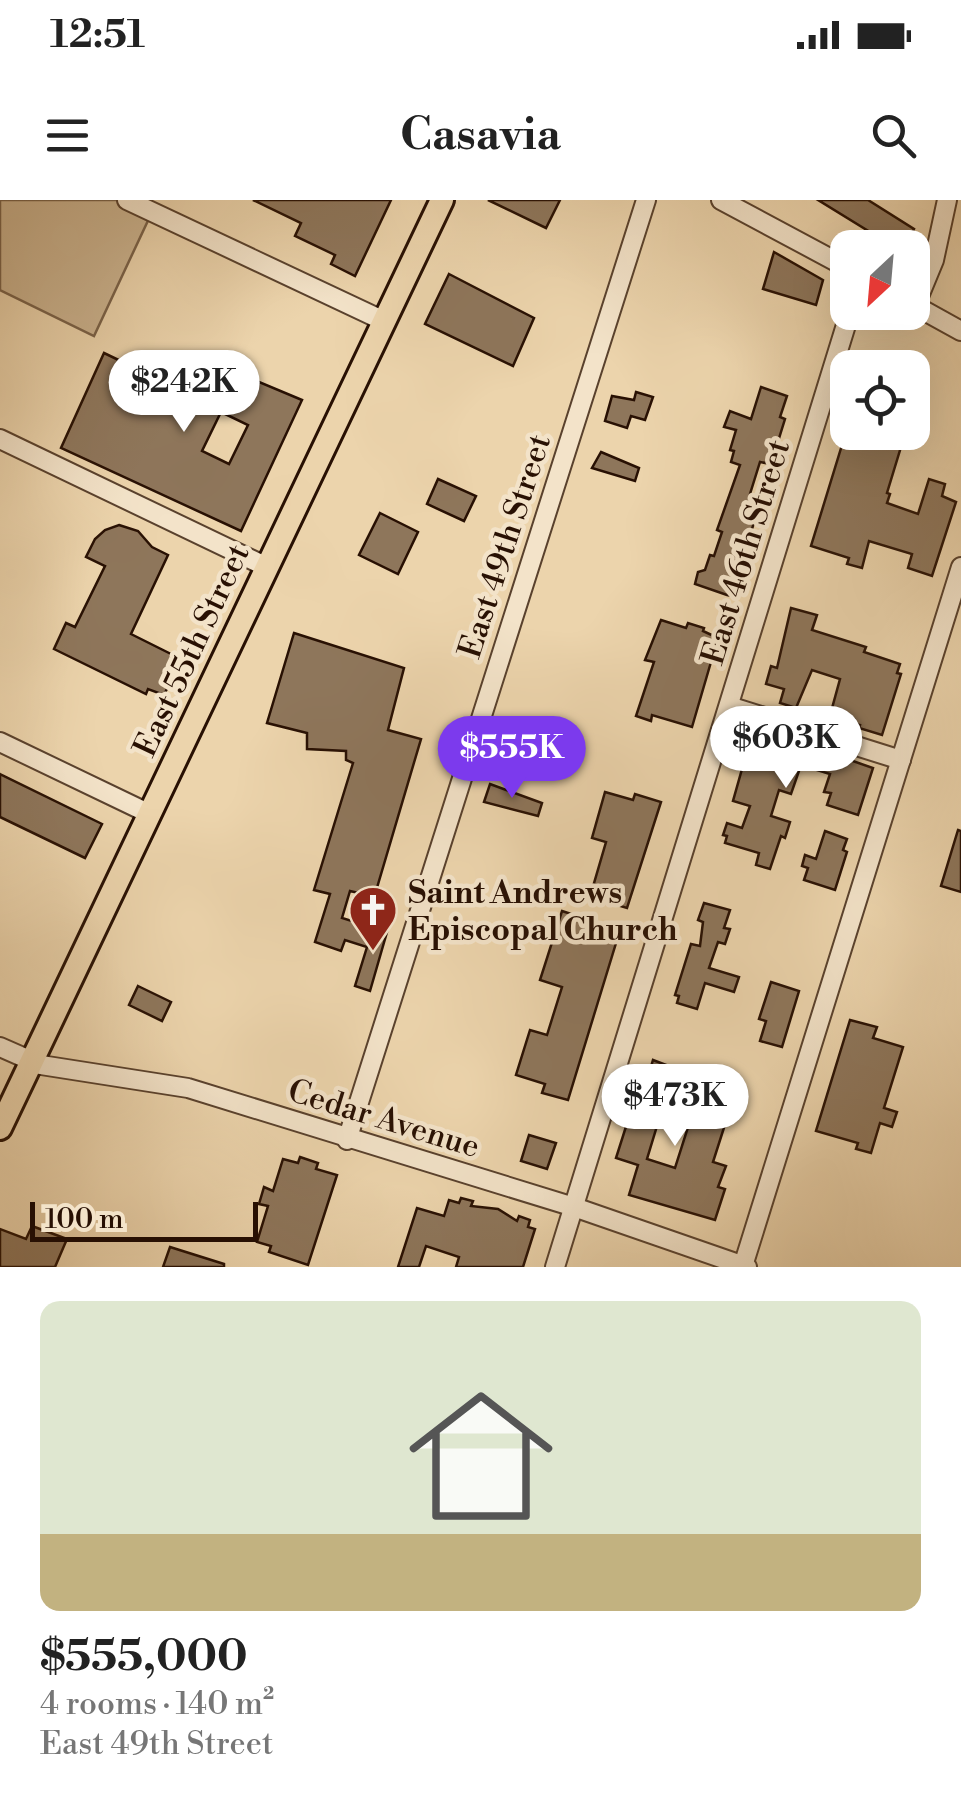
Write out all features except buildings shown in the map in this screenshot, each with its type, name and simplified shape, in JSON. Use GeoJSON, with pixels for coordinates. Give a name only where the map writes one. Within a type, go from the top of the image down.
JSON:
{"type":"FeatureCollection","features":[{"type":"Feature","properties":{"kind":"main road","name":"East 55th Street"},"geometry":{"type":"LineString","coordinates":[[0,1128],[442,200]]}},
{"type":"Feature","properties":{"kind":"street"},"geometry":{"type":"LineString","coordinates":[[127,200],[384,321]]}},
{"type":"Feature","properties":{"kind":"street","name":"East 49th Street"},"geometry":{"type":"LineString","coordinates":[[348,1140],[646,200]]}},
{"type":"Feature","properties":{"kind":"street"},"geometry":{"type":"LineString","coordinates":[[720,200],[830,258]]}},
{"type":"Feature","properties":{"kind":"street"},"geometry":{"type":"LineString","coordinates":[[930,269],[947,200]]}},
{"type":"Feature","properties":{"kind":"street"},"geometry":{"type":"LineString","coordinates":[[930,314],[961,331]]}},
{"type":"Feature","properties":{"kind":"street","name":"East 46th Street"},"geometry":{"type":"LineString","coordinates":[[555,1267],[844,330]]}},
{"type":"Feature","properties":{"kind":"street"},"geometry":{"type":"LineString","coordinates":[[0,439],[267,567]]}},
{"type":"Feature","properties":{"kind":"street"},"geometry":{"type":"LineString","coordinates":[[744,1266],[961,566]]}},
{"type":"Feature","properties":{"kind":"street"},"geometry":{"type":"LineString","coordinates":[[729,706],[901,760]]}},
{"type":"Feature","properties":{"kind":"street"},"geometry":{"type":"LineString","coordinates":[[0,742],[150,814]]}},
{"type":"Feature","properties":{"kind":"street","name":"Cedar Avenue"},"geometry":{"type":"LineString","coordinates":[[0,1047],[31,1062],[179,1086],[574,1208],[744,1266]]}},
{"type":"Feature","properties":{"kind":"shaded area"},"geometry":{"type":"Polygon","coordinates":[[[0,200],[127,200],[152,212],[94,336],[0,290],[0,200]]]}},
{"type":"Feature","properties":{"kind":"place","name":"Saint Andrews Episcopal Church"},"geometry":{"type":"Point","coordinates":[373,952]}}]}
